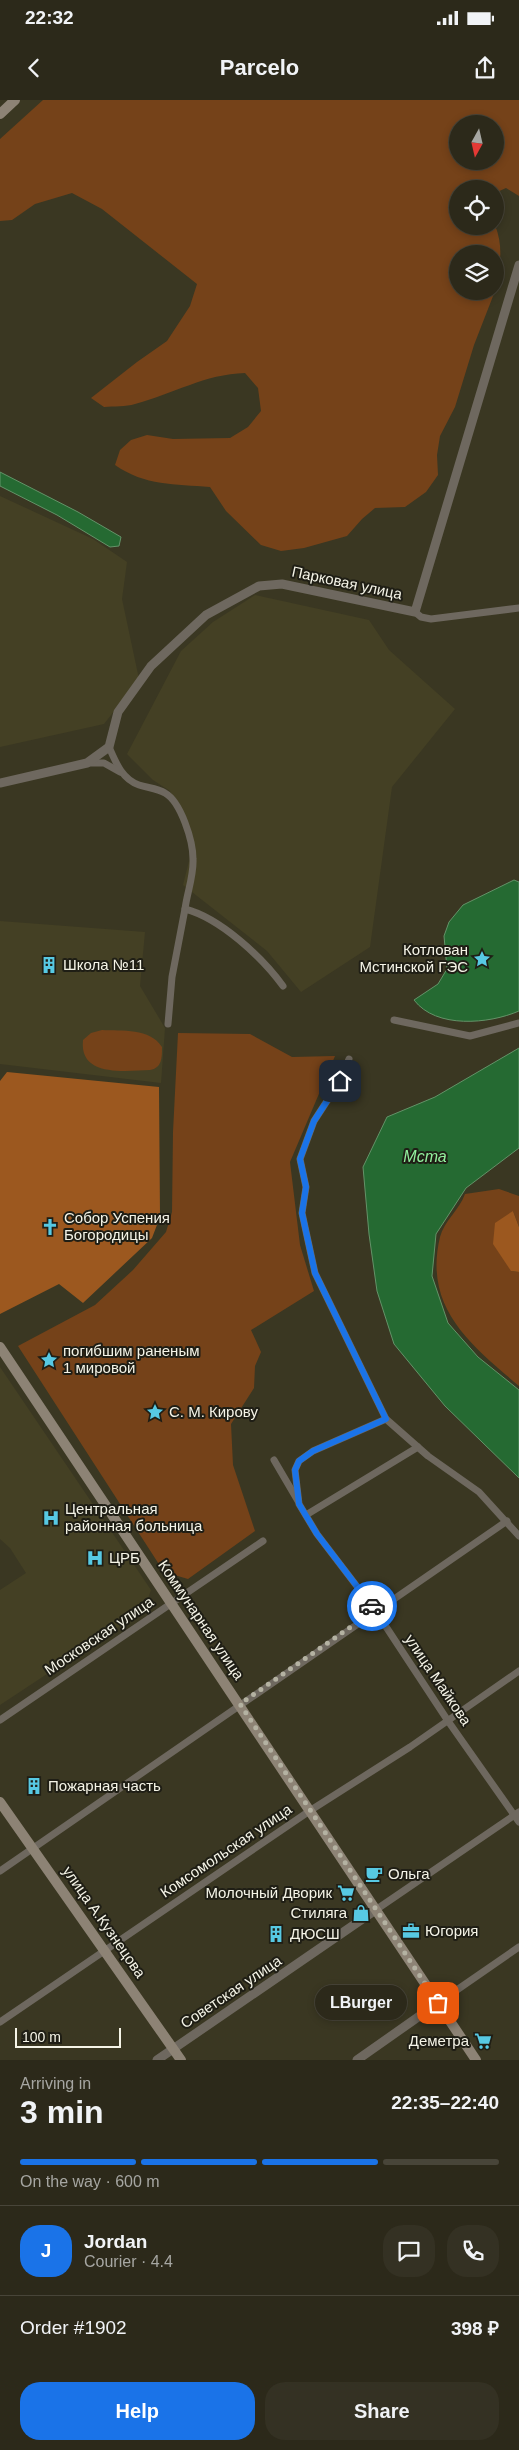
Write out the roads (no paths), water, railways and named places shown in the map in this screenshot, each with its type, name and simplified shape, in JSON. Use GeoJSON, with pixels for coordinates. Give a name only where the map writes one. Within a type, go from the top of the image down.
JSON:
{"type":"FeatureCollection","features":[{"type":"Feature","properties":{"kind":"main road"},"geometry":{"type":"LineString","coordinates":[[0,114],[15,100]]}},
{"type":"Feature","properties":{"kind":"main road","name":"Коммунарная улица"},"geometry":{"type":"LineString","coordinates":[[0,1346],[476,2060]]}},
{"type":"Feature","properties":{"kind":"main road","name":"улица А.Кузнецова"},"geometry":{"type":"LineString","coordinates":[[0,1802],[181,2060]]}},
{"type":"Feature","properties":{"kind":"street"},"geometry":{"type":"LineString","coordinates":[[519,265],[415,612],[421,617],[431,619],[519,608]]}},
{"type":"Feature","properties":{"kind":"street","name":"Парковая улица"},"geometry":{"type":"LineString","coordinates":[[109,747],[118,712],[151,666],[206,615],[259,586],[282,584],[415,612]]}},
{"type":"Feature","properties":{"kind":"street"},"geometry":{"type":"LineString","coordinates":[[87,763],[109,747],[128,780],[166,793],[174,800],[189,833],[194,860],[172,977],[168,1024]]}},
{"type":"Feature","properties":{"kind":"street"},"geometry":{"type":"LineString","coordinates":[[0,783],[87,763],[104,763],[123,773]]}},
{"type":"Feature","properties":{"kind":"street"},"geometry":{"type":"LineString","coordinates":[[185,909],[198,912],[245,944],[267,964],[283,986]]}},
{"type":"Feature","properties":{"kind":"street"},"geometry":{"type":"LineString","coordinates":[[394,1020],[470,1036],[519,1023]]}},
{"type":"Feature","properties":{"kind":"street"},"geometry":{"type":"LineString","coordinates":[[349,1059],[340,1081],[314,1121],[300,1159],[306,1187],[302,1213],[315,1273],[386,1419],[418,1447],[479,1492],[519,1536]]}},
{"type":"Feature","properties":{"kind":"street","name":"улица Майкова"},"geometry":{"type":"LineString","coordinates":[[299,1504],[295,1470],[299,1461],[313,1451],[386,1419]]}},
{"type":"Feature","properties":{"kind":"street"},"geometry":{"type":"LineString","coordinates":[[306,1515],[418,1447]]}},
{"type":"Feature","properties":{"kind":"street","name":"улица Майкова"},"geometry":{"type":"LineString","coordinates":[[274,1460],[323,1541],[375,1610],[448,1721],[518,1816]]}},
{"type":"Feature","properties":{"kind":"street"},"geometry":{"type":"LineString","coordinates":[[0,1871],[375,1610],[507,1521]]}},
{"type":"Feature","properties":{"kind":"street","name":"Московская улица"},"geometry":{"type":"LineString","coordinates":[[0,1720],[263,1541]]}},
{"type":"Feature","properties":{"kind":"street","name":"Комсомольская улица"},"geometry":{"type":"LineString","coordinates":[[0,2022],[311,1810],[448,1721],[519,1671]]}},
{"type":"Feature","properties":{"kind":"street","name":"Советская улица"},"geometry":{"type":"LineString","coordinates":[[157,2060],[377,1909],[518,1816]]}},
{"type":"Feature","properties":{"kind":"street"},"geometry":{"type":"LineString","coordinates":[[357,2060],[519,1947]]}},
{"type":"Feature","properties":{"kind":"water"},"geometry":{"type":"Polygon","coordinates":[[[0,472],[78,512],[121,537],[119,546],[110,547],[57,515],[0,486],[0,472]]]}},
{"type":"Feature","properties":{"kind":"water","name":"Котлован Мстинской ГЭС"},"geometry":{"type":"Polygon","coordinates":[[[514,880],[519,882],[519,1011],[493,1019],[463,1021],[435,1016],[424,1009],[414,1000],[438,984],[447,969],[444,936],[449,922],[463,905],[514,880]]]}},
{"type":"Feature","properties":{"kind":"water","name":"Мста"},"geometry":{"type":"Polygon","coordinates":[[[519,1048],[519,1148],[466,1188],[436,1234],[432,1276],[448,1323],[478,1357],[519,1390],[519,1478],[445,1406],[394,1344],[377,1291],[369,1234],[363,1167],[387,1117],[435,1097],[519,1048]]]}},
{"type":"Feature","properties":{"kind":"place","name":"Котлован Мстинской ГЭС"},"geometry":{"type":"Point","coordinates":[482,959]}},
{"type":"Feature","properties":{"kind":"place","name":"Школа №11"},"geometry":{"type":"Point","coordinates":[49,965]}},
{"type":"Feature","properties":{"kind":"place","name":"Собор Успения Богородицы"},"geometry":{"type":"Point","coordinates":[50,1227]}},
{"type":"Feature","properties":{"kind":"place","name":"погибшим раненым 1 мировой"},"geometry":{"type":"Point","coordinates":[49,1360]}},
{"type":"Feature","properties":{"kind":"place","name":"С. М. Кирову"},"geometry":{"type":"Point","coordinates":[155,1412]}},
{"type":"Feature","properties":{"kind":"place","name":"Центральная районная больница"},"geometry":{"type":"Point","coordinates":[51,1518]}},
{"type":"Feature","properties":{"kind":"place","name":"ЦРБ"},"geometry":{"type":"Point","coordinates":[95,1558]}},
{"type":"Feature","properties":{"kind":"place","name":"Пожарная часть"},"geometry":{"type":"Point","coordinates":[34,1786]}},
{"type":"Feature","properties":{"kind":"place","name":"Ольга"},"geometry":{"type":"Point","coordinates":[374,1874]}},
{"type":"Feature","properties":{"kind":"place","name":"Молочный Дворик"},"geometry":{"type":"Point","coordinates":[346,1893]}},
{"type":"Feature","properties":{"kind":"place","name":"Стиляга"},"geometry":{"type":"Point","coordinates":[361,1913]}},
{"type":"Feature","properties":{"kind":"place","name":"Югория"},"geometry":{"type":"Point","coordinates":[411,1931]}},
{"type":"Feature","properties":{"kind":"place","name":"ДЮСШ"},"geometry":{"type":"Point","coordinates":[276,1934]}},
{"type":"Feature","properties":{"kind":"place","name":"LBurger"},"geometry":{"type":"Point","coordinates":[438,2003]}},
{"type":"Feature","properties":{"kind":"place","name":"Деметра"},"geometry":{"type":"Point","coordinates":[483,2041]}}]}
